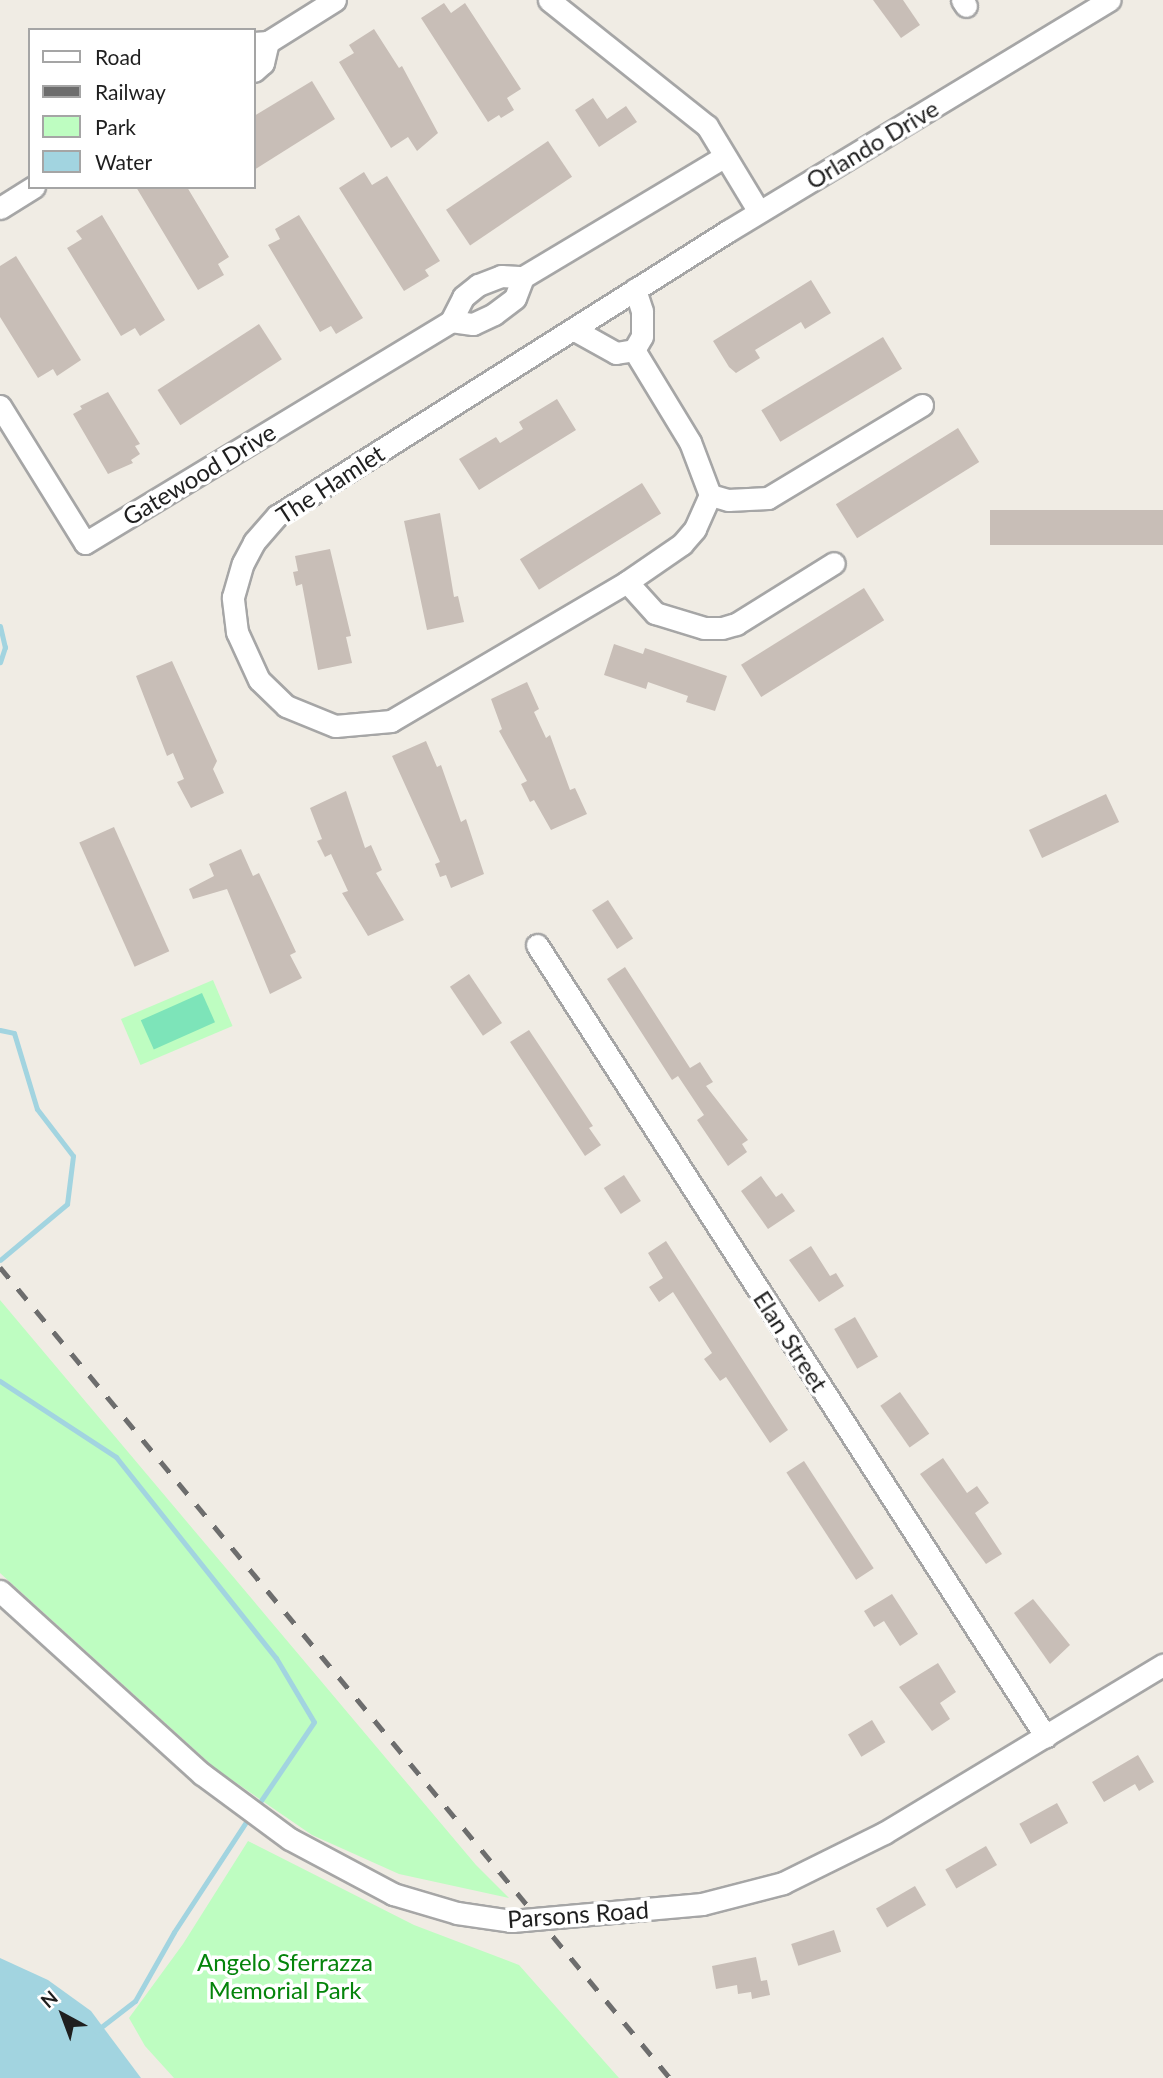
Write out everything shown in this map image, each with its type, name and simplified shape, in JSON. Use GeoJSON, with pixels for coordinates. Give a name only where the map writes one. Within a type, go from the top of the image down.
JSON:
{"type":"FeatureCollection","features":[{"type":"Feature","properties":{"kind":"street"},"geometry":{"type":"LineString","coordinates":[[256,69],[262,63],[261,43],[335,0]]}},
{"type":"Feature","properties":{"kind":"street"},"geometry":{"type":"LineString","coordinates":[[548,0],[673,95],[706,126],[759,212]]}},
{"type":"Feature","properties":{"kind":"street","name":"Orlando Drive"},"geometry":{"type":"LineString","coordinates":[[635,289],[1109,0]]}},
{"type":"Feature","properties":{"kind":"street","name":"Gatewood Drive"},"geometry":{"type":"LineString","coordinates":[[0,406],[85,543],[452,321],[463,297],[478,285],[501,276],[523,277],[725,156]]}},
{"type":"Feature","properties":{"kind":"street"},"geometry":{"type":"LineString","coordinates":[[0,208],[31,189]]}},
{"type":"Feature","properties":{"kind":"street","name":"Gatewood Drive"},"geometry":{"type":"LineString","coordinates":[[452,321],[474,324],[494,314],[515,299],[523,277]]}},
{"type":"Feature","properties":{"kind":"street"},"geometry":{"type":"LineString","coordinates":[[634,350],[642,336],[642,312],[635,289]]}},
{"type":"Feature","properties":{"kind":"street","name":"The Hamlet"},"geometry":{"type":"LineString","coordinates":[[635,289],[276,516],[254,542],[243,563],[233,597],[237,632],[259,680],[286,706],[335,726],[373,726],[412,712],[627,582],[682,544],[695,529],[710,495]]}},
{"type":"Feature","properties":{"kind":"street"},"geometry":{"type":"LineString","coordinates":[[573,328],[616,353],[634,350]]}},
{"type":"Feature","properties":{"kind":"street"},"geometry":{"type":"LineString","coordinates":[[634,350],[690,442],[710,495],[728,500],[768,498],[922,405]]}},
{"type":"Feature","properties":{"kind":"street"},"geometry":{"type":"LineString","coordinates":[[627,582],[655,613],[704,628],[722,628],[834,563]]}},
{"type":"Feature","properties":{"kind":"street","name":"Elan Street"},"geometry":{"type":"LineString","coordinates":[[537,945],[1046,1737]]}},
{"type":"Feature","properties":{"kind":"street","name":"Parsons Road"},"geometry":{"type":"LineString","coordinates":[[0,1591],[241,1806],[267,1824],[374,1886],[433,1908],[512,1921],[624,1914],[736,1897],[809,1872],[1046,1737],[1163,1665]]}},
{"type":"Feature","properties":{"kind":"green space"},"geometry":{"type":"Polygon","coordinates":[[[213,980],[233,1026],[140,1065],[121,1019],[213,980]]]}},
{"type":"Feature","properties":{"kind":"green space"},"geometry":{"type":"Polygon","coordinates":[[[202,993],[215,1022],[154,1049],[141,1020],[202,993]]]}},
{"type":"Feature","properties":{"kind":"green space"},"geometry":{"type":"Polygon","coordinates":[[[0,1300],[476,1865],[509,1898],[399,1874],[312,1835],[216,1769],[0,1573],[0,1300]]]}},
{"type":"Feature","properties":{"kind":"green space","name":"Angelo Sferrazza Memorial Park"},"geometry":{"type":"Polygon","coordinates":[[[248,1841],[414,1925],[519,1965],[619,2078],[174,2078],[145,2046],[129,2018],[183,1944],[248,1841]]]}},
{"type":"Feature","properties":{"kind":"water"},"geometry":{"type":"Polygon","coordinates":[[[0,1958],[48,1980],[91,2011],[141,2078],[0,2078],[0,1958]]]}},
{"type":"Feature","properties":{"kind":"building"},"geometry":{"type":"Polygon","coordinates":[[[873,0],[903,0],[920,25],[901,38],[873,0]]]}},
{"type":"Feature","properties":{"kind":"building"},"geometry":{"type":"Polygon","coordinates":[[[444,3],[451,13],[465,3],[521,89],[507,98],[514,110],[501,118],[499,115],[488,122],[421,18],[444,3]]]}},
{"type":"Feature","properties":{"kind":"building"},"geometry":{"type":"Polygon","coordinates":[[[374,29],[399,68],[402,66],[438,133],[417,151],[408,137],[391,148],[339,62],[354,53],[349,45],[374,29]]]}},
{"type":"Feature","properties":{"kind":"building"},"geometry":{"type":"Polygon","coordinates":[[[312,81],[335,119],[256,169],[256,115],[312,81]]]}},
{"type":"Feature","properties":{"kind":"building"},"geometry":{"type":"Polygon","coordinates":[[[593,98],[607,119],[626,106],[637,122],[599,147],[575,110],[593,98]]]}},
{"type":"Feature","properties":{"kind":"building"},"geometry":{"type":"Polygon","coordinates":[[[548,141],[572,177],[470,245],[446,210],[548,141]]]}},
{"type":"Feature","properties":{"kind":"building"},"geometry":{"type":"Polygon","coordinates":[[[364,172],[372,185],[387,176],[440,261],[425,270],[429,276],[404,291],[339,188],[364,172]]]}},
{"type":"Feature","properties":{"kind":"building"},"geometry":{"type":"Polygon","coordinates":[[[137,189],[188,189],[229,257],[218,264],[224,275],[198,290],[137,189]]]}},
{"type":"Feature","properties":{"kind":"building"},"geometry":{"type":"Polygon","coordinates":[[[102,215],[165,320],[140,336],[135,328],[121,336],[67,248],[82,239],[76,231],[102,215]]]}},
{"type":"Feature","properties":{"kind":"building"},"geometry":{"type":"Polygon","coordinates":[[[299,215],[363,318],[336,334],[331,326],[320,332],[268,245],[280,239],[275,229],[299,215]]]}},
{"type":"Feature","properties":{"kind":"building"},"geometry":{"type":"Polygon","coordinates":[[[16,256],[81,360],[57,376],[53,369],[38,378],[0,317],[0,266],[16,256]]]}},
{"type":"Feature","properties":{"kind":"building"},"geometry":{"type":"Polygon","coordinates":[[[811,280],[831,313],[805,329],[801,322],[755,350],[760,358],[736,373],[729,367],[713,341],[811,280]]]}},
{"type":"Feature","properties":{"kind":"building"},"geometry":{"type":"Polygon","coordinates":[[[259,324],[282,359],[180,425],[158,390],[259,324]]]}},
{"type":"Feature","properties":{"kind":"building"},"geometry":{"type":"Polygon","coordinates":[[[883,337],[902,369],[780,442],[761,410],[883,337]]]}},
{"type":"Feature","properties":{"kind":"building"},"geometry":{"type":"Polygon","coordinates":[[[108,392],[140,444],[135,446],[140,454],[131,460],[133,463],[108,474],[73,414],[82,409],[80,406],[108,392]]]}},
{"type":"Feature","properties":{"kind":"building"},"geometry":{"type":"Polygon","coordinates":[[[557,399],[576,430],[479,490],[459,459],[496,437],[500,443],[523,429],[519,422],[557,399]]]}},
{"type":"Feature","properties":{"kind":"building"},"geometry":{"type":"Polygon","coordinates":[[[958,428],[979,462],[857,538],[836,504],[958,428]]]}},
{"type":"Feature","properties":{"kind":"building"},"geometry":{"type":"Polygon","coordinates":[[[642,483],[661,514],[539,590],[520,559],[642,483]]]}},
{"type":"Feature","properties":{"kind":"building"},"geometry":{"type":"Polygon","coordinates":[[[990,510],[1163,510],[1163,545],[990,545],[990,510]]]}},
{"type":"Feature","properties":{"kind":"building"},"geometry":{"type":"Polygon","coordinates":[[[440,513],[454,597],[458,596],[464,622],[427,630],[404,521],[440,513]]]}},
{"type":"Feature","properties":{"kind":"building"},"geometry":{"type":"Polygon","coordinates":[[[330,549],[351,636],[346,637],[352,663],[318,670],[302,584],[296,586],[293,572],[298,571],[295,556],[330,549]]]}},
{"type":"Feature","properties":{"kind":"building"},"geometry":{"type":"Polygon","coordinates":[[[864,588],[884,620],[761,697],[741,665],[864,588]]]}},
{"type":"Feature","properties":{"kind":"building"},"geometry":{"type":"Polygon","coordinates":[[[614,644],[643,654],[645,648],[727,676],[715,711],[686,702],[688,696],[648,682],[646,689],[604,675],[614,644]]]}},
{"type":"Feature","properties":{"kind":"building"},"geometry":{"type":"Polygon","coordinates":[[[172,661],[217,761],[213,769],[224,793],[191,808],[177,782],[184,779],[173,753],[167,756],[136,676],[172,661]]]}},
{"type":"Feature","properties":{"kind":"building"},"geometry":{"type":"Polygon","coordinates":[[[527,682],[539,709],[534,712],[546,738],[550,735],[570,790],[575,788],[587,814],[551,830],[534,800],[530,802],[521,784],[527,781],[499,731],[502,729],[491,699],[527,682]]]}},
{"type":"Feature","properties":{"kind":"building"},"geometry":{"type":"Polygon","coordinates":[[[426,741],[437,767],[441,765],[461,822],[466,819],[484,874],[451,888],[446,875],[440,877],[435,864],[440,862],[392,756],[426,741]]]}},
{"type":"Feature","properties":{"kind":"building"},"geometry":{"type":"Polygon","coordinates":[[[346,791],[365,848],[371,845],[382,870],[376,873],[404,920],[368,936],[342,893],[348,891],[331,854],[325,857],[317,841],[322,839],[310,808],[346,791]]]}},
{"type":"Feature","properties":{"kind":"building"},"geometry":{"type":"Polygon","coordinates":[[[1106,794],[1119,822],[1042,858],[1029,830],[1106,794]]]}},
{"type":"Feature","properties":{"kind":"building"},"geometry":{"type":"Polygon","coordinates":[[[114,827],[169,951],[135,967],[79,842],[114,827]]]}},
{"type":"Feature","properties":{"kind":"building"},"geometry":{"type":"Polygon","coordinates":[[[241,849],[253,876],[259,873],[296,952],[290,955],[302,978],[270,994],[227,889],[193,899],[189,889],[214,876],[209,864],[241,849]]]}},
{"type":"Feature","properties":{"kind":"building"},"geometry":{"type":"Polygon","coordinates":[[[608,900],[633,939],[617,949],[592,910],[608,900]]]}},
{"type":"Feature","properties":{"kind":"building"},"geometry":{"type":"Polygon","coordinates":[[[625,967],[690,1068],[700,1062],[713,1082],[706,1086],[748,1140],[742,1144],[747,1152],[728,1166],[697,1120],[704,1115],[678,1076],[672,1080],[607,979],[625,967]]]}},
{"type":"Feature","properties":{"kind":"building"},"geometry":{"type":"Polygon","coordinates":[[[469,974],[502,1023],[483,1036],[450,987],[469,974]]]}},
{"type":"Feature","properties":{"kind":"building"},"geometry":{"type":"Polygon","coordinates":[[[529,1030],[593,1126],[589,1128],[601,1145],[585,1156],[510,1042],[529,1030]]]}},
{"type":"Feature","properties":{"kind":"building"},"geometry":{"type":"Polygon","coordinates":[[[624,1175],[641,1201],[621,1214],[604,1188],[624,1175]]]}},
{"type":"Feature","properties":{"kind":"building"},"geometry":{"type":"Polygon","coordinates":[[[761,1176],[776,1197],[782,1193],[795,1211],[768,1229],[741,1191],[761,1176]]]}},
{"type":"Feature","properties":{"kind":"building"},"geometry":{"type":"Polygon","coordinates":[[[666,1241],[788,1430],[770,1443],[726,1377],[720,1381],[704,1359],[712,1353],[673,1292],[659,1302],[649,1287],[663,1278],[648,1253],[666,1241]]]}},
{"type":"Feature","properties":{"kind":"building"},"geometry":{"type":"Polygon","coordinates":[[[811,1246],[830,1276],[836,1273],[844,1286],[819,1302],[789,1260],[811,1246]]]}},
{"type":"Feature","properties":{"kind":"building"},"geometry":{"type":"Polygon","coordinates":[[[855,1317],[878,1357],[857,1369],[834,1329],[855,1317]]]}},
{"type":"Feature","properties":{"kind":"building"},"geometry":{"type":"Polygon","coordinates":[[[900,1392],[929,1434],[910,1448],[880,1406],[900,1392]]]}},
{"type":"Feature","properties":{"kind":"building"},"geometry":{"type":"Polygon","coordinates":[[[943,1458],[967,1493],[977,1486],[989,1503],[975,1513],[1002,1554],[986,1564],[920,1474],[943,1458]]]}},
{"type":"Feature","properties":{"kind":"building"},"geometry":{"type":"Polygon","coordinates":[[[804,1461],[874,1568],[856,1580],[786,1472],[804,1461]]]}},
{"type":"Feature","properties":{"kind":"building"},"geometry":{"type":"Polygon","coordinates":[[[892,1594],[918,1634],[900,1646],[884,1621],[874,1627],[864,1611],[892,1594]]]}},
{"type":"Feature","properties":{"kind":"building"},"geometry":{"type":"Polygon","coordinates":[[[1033,1599],[1070,1645],[1050,1664],[1014,1613],[1033,1599]]]}},
{"type":"Feature","properties":{"kind":"building"},"geometry":{"type":"Polygon","coordinates":[[[938,1663],[956,1692],[940,1703],[950,1719],[932,1731],[899,1687],[938,1663]]]}},
{"type":"Feature","properties":{"kind":"building"},"geometry":{"type":"Polygon","coordinates":[[[872,1720],[885,1742],[861,1757],[848,1734],[872,1720]]]}},
{"type":"Feature","properties":{"kind":"building"},"geometry":{"type":"Polygon","coordinates":[[[1138,1755],[1154,1782],[1139,1791],[1135,1784],[1104,1802],[1092,1782],[1138,1755]]]}},
{"type":"Feature","properties":{"kind":"building"},"geometry":{"type":"Polygon","coordinates":[[[1057,1803],[1068,1823],[1031,1844],[1019,1824],[1057,1803]]]}},
{"type":"Feature","properties":{"kind":"building"},"geometry":{"type":"Polygon","coordinates":[[[986,1846],[997,1865],[956,1889],[945,1870],[986,1846]]]}},
{"type":"Feature","properties":{"kind":"building"},"geometry":{"type":"Polygon","coordinates":[[[915,1886],[926,1905],[887,1928],[876,1909],[915,1886]]]}},
{"type":"Feature","properties":{"kind":"building"},"geometry":{"type":"Polygon","coordinates":[[[834,1930],[841,1952],[798,1966],[791,1944],[834,1930]]]}},
{"type":"Feature","properties":{"kind":"building"},"geometry":{"type":"Polygon","coordinates":[[[756,1957],[761,1981],[767,1980],[770,1995],[752,1999],[751,1992],[738,1994],[737,1985],[716,1989],[712,1966],[756,1957]]]}},
{"type":"Feature","properties":{"kind":"waterway"},"geometry":{"type":"LineString","coordinates":[[0,626],[5,647],[0,662]]}},
{"type":"Feature","properties":{"kind":"waterway"},"geometry":{"type":"LineString","coordinates":[[0,1030],[14,1033],[37,1109],[73,1156],[67,1204],[0,1260]]}},
{"type":"Feature","properties":{"kind":"waterway"},"geometry":{"type":"LineString","coordinates":[[0,1381],[116,1457],[276,1658],[314,1722],[256,1808]]}},
{"type":"Feature","properties":{"kind":"waterway"},"geometry":{"type":"LineString","coordinates":[[96,2031],[135,2001],[174,1932],[250,1816]]}},
{"type":"Feature","properties":{"kind":"railway"},"geometry":{"type":"LineString","coordinates":[[0,1267],[670,2078]]}}]}
